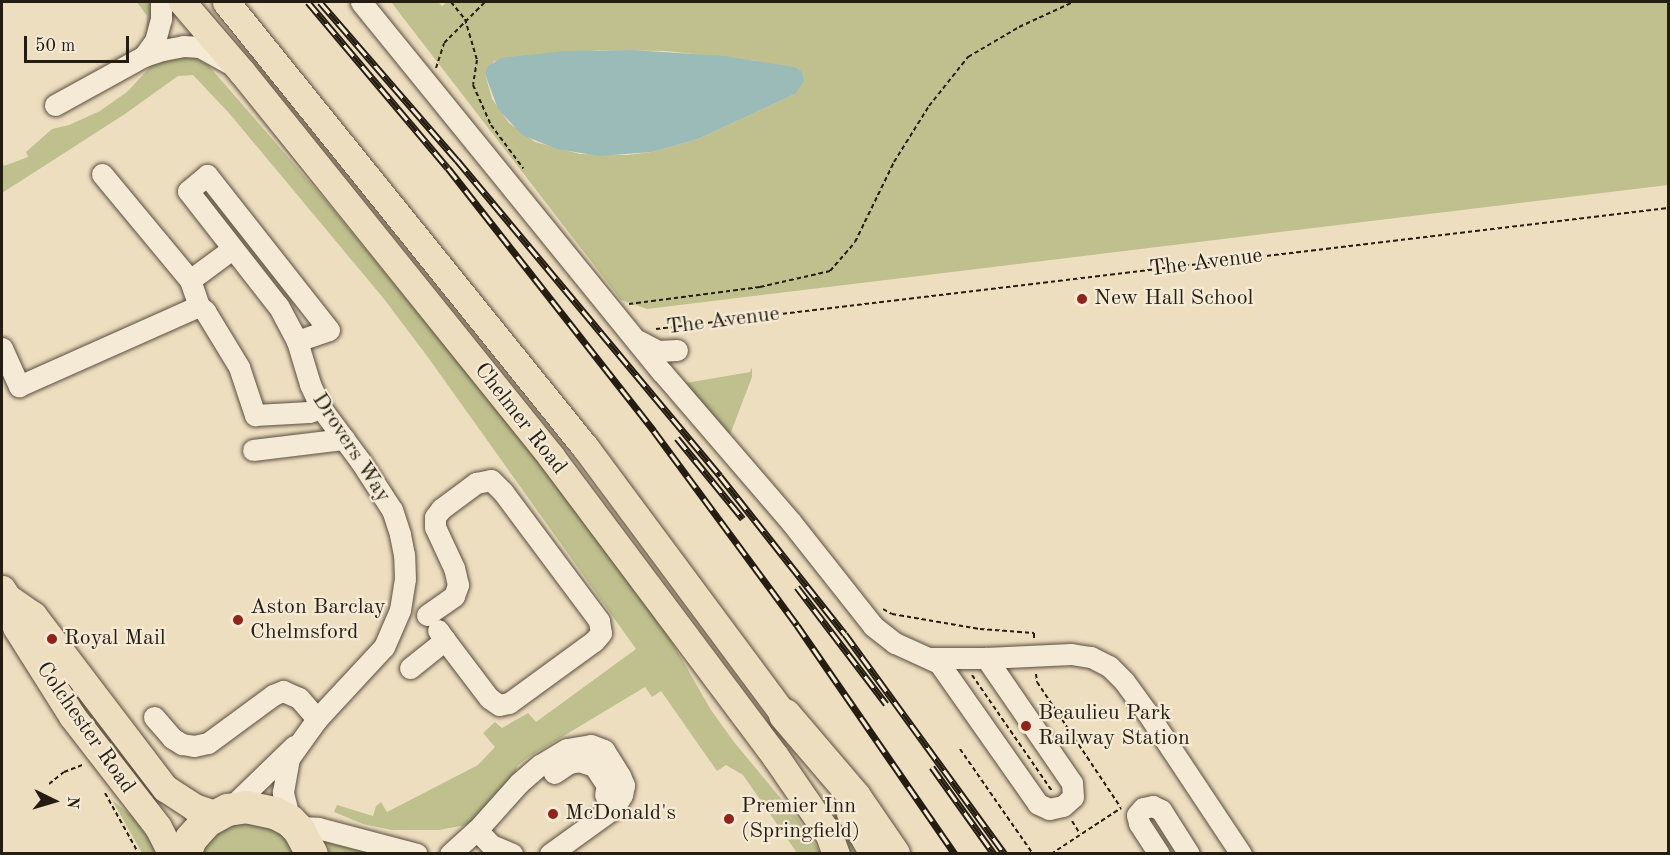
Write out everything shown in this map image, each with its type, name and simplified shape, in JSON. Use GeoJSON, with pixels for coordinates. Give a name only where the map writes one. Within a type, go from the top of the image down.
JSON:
{"type":"FeatureCollection","features":[{"type":"Feature","properties":{"kind":"highway"},"geometry":{"type":"LineString","coordinates":[[784,715],[855,797],[894,854]]}},
{"type":"Feature","properties":{"kind":"highway"},"geometry":{"type":"LineString","coordinates":[[185,854],[200,828],[222,812],[256,807],[275,813],[292,824],[312,854]]}},
{"type":"Feature","properties":{"kind":"main road","name":"Chelmer Road"},"geometry":{"type":"LineString","coordinates":[[182,2],[242,72],[552,458],[775,756],[828,835],[836,854]]}},
{"type":"Feature","properties":{"kind":"main road","name":"Chelmer Road"},"geometry":{"type":"LineString","coordinates":[[226,2],[585,447],[784,715],[844,803],[873,854]]}},
{"type":"Feature","properties":{"kind":"main road","name":"Colchester Road"},"geometry":{"type":"LineString","coordinates":[[4,593],[33,615],[165,788],[194,807],[222,812]]}},
{"type":"Feature","properties":{"kind":"main road","name":"Colchester Road"},"geometry":{"type":"LineString","coordinates":[[4,593],[16,627],[65,706],[158,827],[172,854]]}},
{"type":"Feature","properties":{"kind":"street"},"geometry":{"type":"LineString","coordinates":[[144,56],[155,41],[161,19],[161,2]]}},
{"type":"Feature","properties":{"kind":"street","name":"The Avenue"},"geometry":{"type":"LineString","coordinates":[[361,2],[658,351],[677,350]]}},
{"type":"Feature","properties":{"kind":"street"},"geometry":{"type":"LineString","coordinates":[[55,105],[144,56],[183,46],[200,47],[217,55],[242,72]]}},
{"type":"Feature","properties":{"kind":"street"},"geometry":{"type":"LineString","coordinates":[[102,174],[190,280],[199,306],[206,311],[239,367],[255,415],[309,412],[321,408]]}},
{"type":"Feature","properties":{"kind":"street","name":"Drovers Way"},"geometry":{"type":"LineString","coordinates":[[222,812],[299,741],[370,649],[394,628],[400,610],[405,579],[400,534],[392,510],[380,489],[321,408],[310,384],[297,341],[278,306],[188,191],[207,175],[329,330],[297,341]]}},
{"type":"Feature","properties":{"kind":"street"},"geometry":{"type":"LineString","coordinates":[[190,280],[232,249]]}},
{"type":"Feature","properties":{"kind":"street"},"geometry":{"type":"LineString","coordinates":[[2,348],[19,386],[199,306]]}},
{"type":"Feature","properties":{"kind":"street"},"geometry":{"type":"LineString","coordinates":[[645,335],[873,626],[895,643],[939,663],[1038,804],[1049,808],[1063,806],[1073,797],[1072,783],[986,658]]}},
{"type":"Feature","properties":{"kind":"street"},"geometry":{"type":"LineString","coordinates":[[252,450],[344,439]]}},
{"type":"Feature","properties":{"kind":"street"},"geometry":{"type":"LineString","coordinates":[[400,610],[427,615],[489,698],[499,705],[509,703],[594,641],[601,633],[599,621],[503,492],[491,480],[476,483],[441,509],[435,517],[435,527],[454,568],[458,585],[454,596],[427,615]]}},
{"type":"Feature","properties":{"kind":"street"},"geometry":{"type":"LineString","coordinates":[[410,668],[445,640]]}},
{"type":"Feature","properties":{"kind":"street"},"geometry":{"type":"LineString","coordinates":[[931,658],[1071,654],[1091,657],[1109,666],[1124,681],[1146,711],[1241,854]]}},
{"type":"Feature","properties":{"kind":"street"},"geometry":{"type":"LineString","coordinates":[[154,717],[172,738],[182,744],[194,746],[214,739],[273,695],[283,692],[299,698],[317,719]]}},
{"type":"Feature","properties":{"kind":"street","name":"Drovers Way"},"geometry":{"type":"LineString","coordinates":[[292,824],[284,801],[284,782],[289,758],[299,741]]}},
{"type":"Feature","properties":{"kind":"street"},"geometry":{"type":"LineString","coordinates":[[450,854],[477,830],[506,797],[540,765],[567,749],[591,746],[604,750],[624,785],[615,808],[548,850]]}},
{"type":"Feature","properties":{"kind":"street"},"geometry":{"type":"LineString","coordinates":[[506,797],[521,795],[569,763],[579,761],[594,766],[607,785],[604,802]]}},
{"type":"Feature","properties":{"kind":"street"},"geometry":{"type":"LineString","coordinates":[[1159,854],[1139,823],[1137,815],[1143,808],[1153,806],[1161,810],[1189,854]]}},
{"type":"Feature","properties":{"kind":"street"},"geometry":{"type":"LineString","coordinates":[[292,824],[318,828],[417,854]]}},
{"type":"Feature","properties":{"kind":"street"},"geometry":{"type":"LineString","coordinates":[[477,830],[491,845],[512,854]]}},
{"type":"Feature","properties":{"kind":"path"},"geometry":{"type":"LineString","coordinates":[[451,2],[465,19],[477,60],[473,85],[491,125],[524,168]]}},
{"type":"Feature","properties":{"kind":"path"},"geometry":{"type":"LineString","coordinates":[[434,74],[444,43],[465,19],[485,2]]}},
{"type":"Feature","properties":{"kind":"path"},"geometry":{"type":"LineString","coordinates":[[620,305],[760,287],[830,271],[855,242],[894,162],[929,106],[968,57],[1019,27],[1073,2]]}},
{"type":"Feature","properties":{"kind":"path","name":"The Avenue"},"geometry":{"type":"LineString","coordinates":[[645,335],[1668,208]]}},
{"type":"Feature","properties":{"kind":"path"},"geometry":{"type":"LineString","coordinates":[[876,604],[892,614],[980,629],[1034,633],[1037,682],[1127,817]]}},
{"type":"Feature","properties":{"kind":"path"},"geometry":{"type":"LineString","coordinates":[[960,658],[1080,834]]}},
{"type":"Feature","properties":{"kind":"path"},"geometry":{"type":"LineString","coordinates":[[960,749],[1033,854]]}},
{"type":"Feature","properties":{"kind":"path"},"geometry":{"type":"LineString","coordinates":[[49,784],[64,772],[76,770],[87,762]]}},
{"type":"Feature","properties":{"kind":"path"},"geometry":{"type":"LineString","coordinates":[[1051,854],[1121,808]]}},
{"type":"Feature","properties":{"kind":"green space"},"geometry":{"type":"Polygon","coordinates":[[[137,2],[152,2],[153,13],[146,35],[147,16],[137,2]]]}},
{"type":"Feature","properties":{"kind":"green space"},"geometry":{"type":"Polygon","coordinates":[[[391,2],[438,2],[442,6],[447,2],[1668,2],[1668,185],[647,309],[621,300],[391,2]],[[599,50],[494,61],[485,74],[492,99],[509,123],[535,142],[580,154],[627,155],[652,152],[698,139],[795,94],[757,61],[666,51],[599,50]]]}},
{"type":"Feature","properties":{"kind":"green space"},"geometry":{"type":"Polygon","coordinates":[[[188,54],[208,65],[332,208],[526,446],[665,630],[711,710],[734,742],[797,818],[821,853],[797,853],[743,775],[726,765],[717,771],[661,691],[652,697],[645,687],[527,758],[517,766],[515,778],[473,821],[466,825],[439,830],[392,830],[363,824],[334,812],[337,805],[373,816],[376,806],[381,802],[387,812],[478,765],[495,747],[483,733],[495,722],[502,728],[528,713],[536,722],[636,649],[384,299],[229,113],[193,75],[178,76],[125,114],[2,193],[2,162],[4,166],[28,157],[26,152],[52,129],[69,125],[100,111],[127,92],[153,64],[167,56],[188,54]]]}},
{"type":"Feature","properties":{"kind":"green space"},"geometry":{"type":"Polygon","coordinates":[[[752,367],[752,377],[723,453],[668,386],[750,372],[752,367]]]}},
{"type":"Feature","properties":{"kind":"green space"},"geometry":{"type":"Polygon","coordinates":[[[828,795],[865,853],[845,853],[820,801],[828,795]]]}},
{"type":"Feature","properties":{"kind":"green space"},"geometry":{"type":"Polygon","coordinates":[[[112,800],[133,817],[153,845],[154,853],[142,853],[112,800]]]}},
{"type":"Feature","properties":{"kind":"green space"},"geometry":{"type":"Polygon","coordinates":[[[227,821],[271,822],[301,854],[196,854],[227,821]]]}},
{"type":"Feature","properties":{"kind":"green space"},"geometry":{"type":"Polygon","coordinates":[[[328,838],[383,853],[329,853],[328,838]]]}},
{"type":"Feature","properties":{"kind":"water"},"geometry":{"type":"Polygon","coordinates":[[[632,50],[724,56],[794,67],[802,72],[804,81],[795,94],[698,139],[652,152],[599,156],[557,149],[522,135],[498,109],[485,74],[488,66],[501,58],[565,51],[632,50]]]}},
{"type":"Feature","properties":{"kind":"railway"},"geometry":{"type":"LineString","coordinates":[[308,2],[448,168],[654,431],[797,625],[955,854]]}},
{"type":"Feature","properties":{"kind":"railway"},"geometry":{"type":"LineString","coordinates":[[320,2],[457,160],[720,476],[845,634],[1005,854]]}},
{"type":"Feature","properties":{"kind":"railway"},"geometry":{"type":"LineString","coordinates":[[677,438],[743,519]]}},
{"type":"Feature","properties":{"kind":"railway"},"geometry":{"type":"LineString","coordinates":[[797,587],[886,704]]}},
{"type":"Feature","properties":{"kind":"railway"},"geometry":{"type":"LineString","coordinates":[[932,767],[994,854]]}},
{"type":"Feature","properties":{"kind":"place","name":"New Hall School"},"geometry":{"type":"Point","coordinates":[1082,299]}},
{"type":"Feature","properties":{"kind":"place","name":"Aston Barclay Chelmsford"},"geometry":{"type":"Point","coordinates":[238,620]}},
{"type":"Feature","properties":{"kind":"place","name":"Royal Mail"},"geometry":{"type":"Point","coordinates":[52,639]}},
{"type":"Feature","properties":{"kind":"place","name":"Beaulieu Park Railway Station"},"geometry":{"type":"Point","coordinates":[1026,726]}},
{"type":"Feature","properties":{"kind":"place","name":"McDonald's"},"geometry":{"type":"Point","coordinates":[553,814]}},
{"type":"Feature","properties":{"kind":"place","name":"Premier Inn (Springfield)"},"geometry":{"type":"Point","coordinates":[729,819]}}]}
